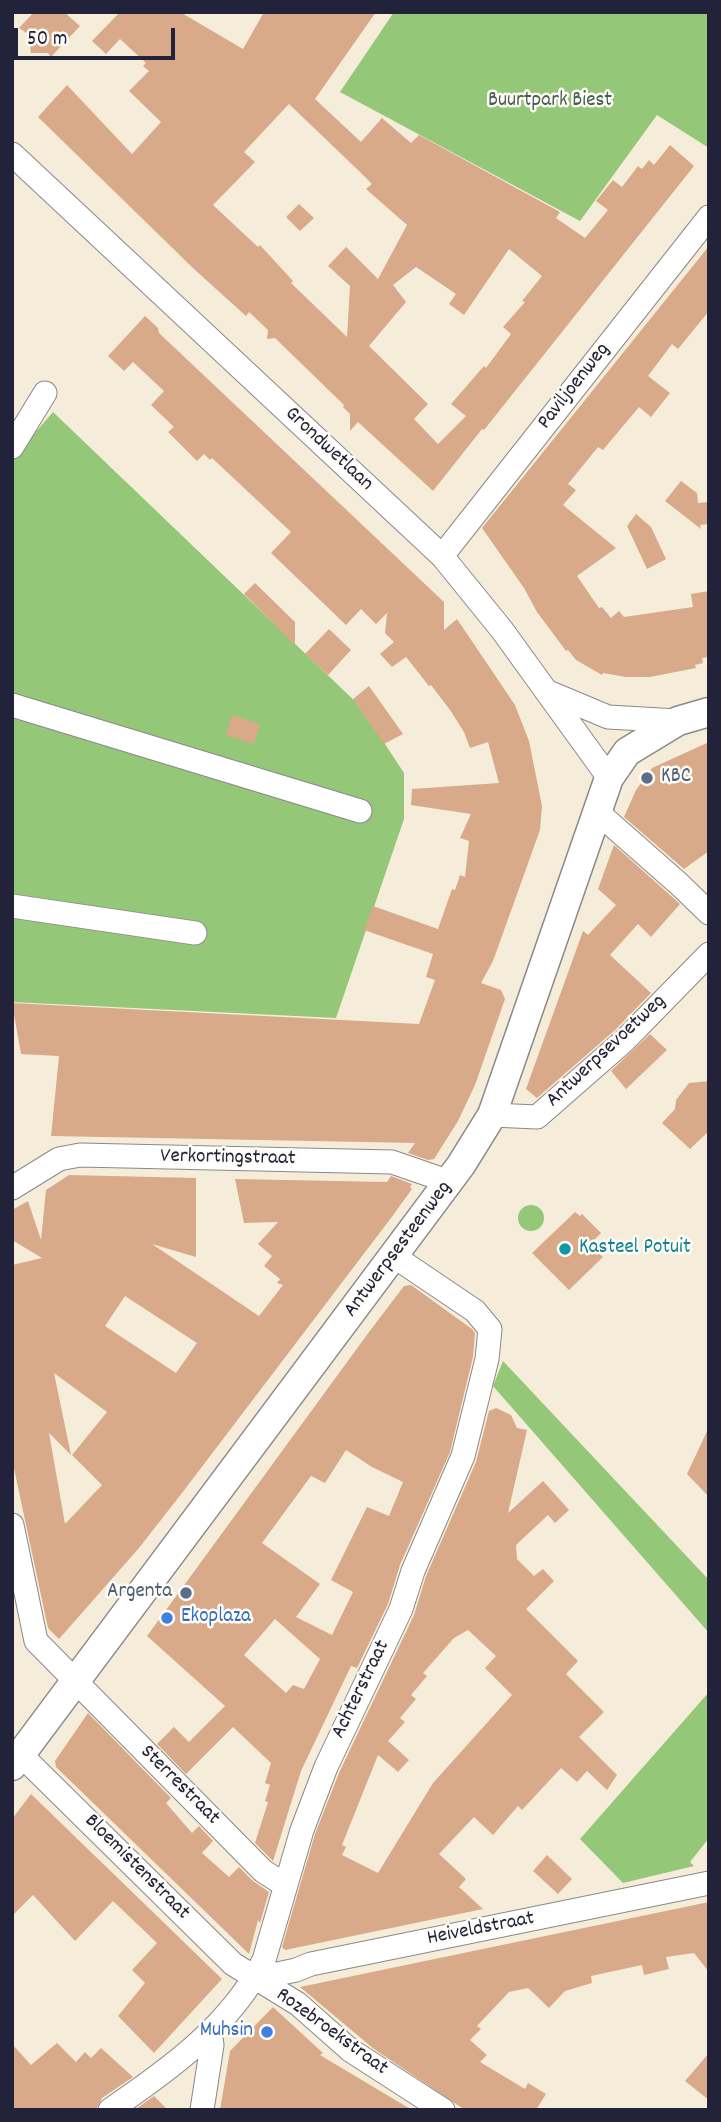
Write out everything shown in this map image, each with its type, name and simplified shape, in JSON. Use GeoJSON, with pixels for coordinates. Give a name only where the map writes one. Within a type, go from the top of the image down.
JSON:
{"type":"FeatureCollection","features":[{"type":"Feature","properties":{"kind":"main road","name":"Antwerpsesteenweg"},"geometry":{"type":"LineString","coordinates":[[17,1761],[450,1182],[492,1115],[609,778],[627,752],[678,721],[709,712]]}},
{"type":"Feature","properties":{"kind":"street","name":"Grondwetlaan"},"geometry":{"type":"LineString","coordinates":[[12,153],[442,556],[502,629],[609,778]]}},
{"type":"Feature","properties":{"kind":"street","name":"Paviljoenweg"},"geometry":{"type":"LineString","coordinates":[[442,556],[709,217]]}},
{"type":"Feature","properties":{"kind":"street"},"geometry":{"type":"LineString","coordinates":[[12,447],[44,393]]}},
{"type":"Feature","properties":{"kind":"street"},"geometry":{"type":"LineString","coordinates":[[546,691],[608,717],[678,721]]}},
{"type":"Feature","properties":{"kind":"street"},"geometry":{"type":"LineString","coordinates":[[12,705],[360,811]]}},
{"type":"Feature","properties":{"kind":"street"},"geometry":{"type":"LineString","coordinates":[[596,811],[709,913]]}},
{"type":"Feature","properties":{"kind":"street"},"geometry":{"type":"LineString","coordinates":[[12,905],[195,933]]}},
{"type":"Feature","properties":{"kind":"street","name":"Antwerpsevoetweg"},"geometry":{"type":"LineString","coordinates":[[492,1115],[537,1117],[625,1040],[709,954]]}},
{"type":"Feature","properties":{"kind":"street","name":"Verkortingstraat"},"geometry":{"type":"LineString","coordinates":[[12,1188],[59,1159],[80,1155],[392,1162],[450,1182]]}},
{"type":"Feature","properties":{"kind":"street","name":"Achterstraat"},"geometry":{"type":"LineString","coordinates":[[110,2110],[169,2069],[210,2032],[254,1979],[266,1953],[285,1885],[326,1767],[401,1609],[413,1571],[463,1456],[487,1359],[490,1329],[475,1311],[394,1257]]}},
{"type":"Feature","properties":{"kind":"street"},"geometry":{"type":"LineString","coordinates":[[12,1525],[36,1641],[76,1682]]}},
{"type":"Feature","properties":{"kind":"street","name":"Sterrestraat"},"geometry":{"type":"LineString","coordinates":[[76,1682],[263,1871],[285,1885]]}},
{"type":"Feature","properties":{"kind":"street","name":"Bloemistenstraat"},"geometry":{"type":"LineString","coordinates":[[17,1761],[233,1964],[254,1979]]}},
{"type":"Feature","properties":{"kind":"street","name":"Heiveldstraat"},"geometry":{"type":"LineString","coordinates":[[254,1979],[311,1964],[709,1883]]}},
{"type":"Feature","properties":{"kind":"street","name":"Rozebroekstraat"},"geometry":{"type":"LineString","coordinates":[[254,1979],[298,2004],[350,2050],[443,2110]]}},
{"type":"Feature","properties":{"kind":"street"},"geometry":{"type":"LineString","coordinates":[[202,2110],[212,2045],[210,2032]]}},
{"type":"Feature","properties":{"kind":"green space","name":"Buurtpark Biest"},"geometry":{"type":"Polygon","coordinates":[[[394,12],[709,12],[709,148],[657,115],[580,221],[340,92],[394,12]]]}},
{"type":"Feature","properties":{"kind":"green space"},"geometry":{"type":"Polygon","coordinates":[[[53,412],[360,706],[404,773],[404,819],[336,1018],[12,1002],[12,430],[23,429],[34,434],[53,412]]]}},
{"type":"Feature","properties":{"kind":"green space"},"geometry":{"type":"Polygon","coordinates":[[[531,1205],[540,1209],[544,1218],[540,1227],[531,1231],[522,1227],[518,1218],[522,1209],[531,1205]]]}},
{"type":"Feature","properties":{"kind":"green space"},"geometry":{"type":"Polygon","coordinates":[[[503,1361],[709,1580],[709,1633],[493,1386],[503,1361]]]}},
{"type":"Feature","properties":{"kind":"green space"},"geometry":{"type":"Polygon","coordinates":[[[709,1692],[709,1838],[690,1862],[694,1866],[623,1883],[580,1839],[709,1692]]]}},
{"type":"Feature","properties":{"kind":"building"},"geometry":{"type":"Polygon","coordinates":[[[34,12],[64,12],[80,26],[51,57],[48,53],[31,53],[28,34],[19,28],[34,12]]]}},
{"type":"Feature","properties":{"kind":"building"},"geometry":{"type":"Polygon","coordinates":[[[120,12],[180,12],[243,49],[264,12],[376,12],[315,99],[361,142],[382,118],[411,143],[419,135],[560,212],[556,218],[585,238],[608,210],[596,201],[613,180],[622,187],[638,166],[642,169],[649,160],[654,165],[670,145],[694,166],[433,491],[358,422],[350,431],[350,414],[344,405],[275,338],[267,339],[268,330],[249,312],[246,316],[195,270],[38,117],[67,85],[132,154],[161,122],[129,91],[149,71],[143,66],[146,63],[120,39],[106,54],[92,41],[120,12]],[[289,104],[244,152],[255,162],[213,205],[258,247],[260,245],[293,281],[291,283],[347,337],[350,286],[328,266],[346,247],[378,279],[407,225],[366,189],[372,184],[289,104]],[[509,249],[464,315],[449,304],[456,294],[416,267],[393,285],[406,302],[369,346],[428,404],[414,419],[438,444],[466,416],[451,404],[484,366],[486,368],[511,334],[503,327],[525,302],[522,301],[542,276],[509,249]]]}},
{"type":"Feature","properties":{"kind":"building"},"geometry":{"type":"Polygon","coordinates":[[[299,204],[314,218],[300,231],[286,217],[299,204]]]}},
{"type":"Feature","properties":{"kind":"building"},"geometry":{"type":"Polygon","coordinates":[[[709,246],[709,311],[678,349],[672,344],[648,376],[670,393],[651,417],[639,407],[603,450],[598,447],[568,484],[576,490],[563,505],[616,548],[577,576],[599,608],[602,607],[611,618],[619,611],[624,617],[693,607],[691,594],[709,591],[709,657],[702,658],[703,663],[695,665],[696,668],[650,677],[602,675],[566,651],[482,528],[709,246]]]}},
{"type":"Feature","properties":{"kind":"building"},"geometry":{"type":"Polygon","coordinates":[[[145,316],[158,328],[159,333],[444,602],[444,630],[457,619],[515,705],[529,741],[542,806],[540,830],[493,961],[481,983],[501,990],[505,999],[475,1085],[458,1121],[434,1159],[428,1160],[408,1153],[415,1143],[51,1136],[59,1056],[21,1054],[12,1003],[419,1024],[435,980],[426,977],[433,954],[364,930],[373,906],[438,929],[452,889],[455,890],[460,875],[465,877],[469,841],[460,838],[471,814],[411,805],[412,789],[499,783],[488,742],[470,748],[464,732],[450,710],[406,657],[392,667],[380,654],[394,642],[385,633],[387,613],[376,624],[361,609],[346,625],[271,553],[291,532],[212,458],[210,460],[204,454],[197,461],[168,432],[174,427],[151,405],[164,391],[133,362],[124,371],[108,356],[145,316]]]}},
{"type":"Feature","properties":{"kind":"building"},"geometry":{"type":"Polygon","coordinates":[[[681,481],[697,493],[698,503],[709,502],[709,524],[700,525],[701,529],[665,501],[681,481]]]}},
{"type":"Feature","properties":{"kind":"building"},"geometry":{"type":"Polygon","coordinates":[[[636,514],[651,527],[666,559],[647,569],[627,526],[636,514]]]}},
{"type":"Feature","properties":{"kind":"building"},"geometry":{"type":"Polygon","coordinates":[[[255,583],[295,622],[295,645],[244,594],[255,583]]]}},
{"type":"Feature","properties":{"kind":"building"},"geometry":{"type":"Polygon","coordinates":[[[329,629],[351,650],[328,675],[305,654],[329,629]]]}},
{"type":"Feature","properties":{"kind":"building"},"geometry":{"type":"Polygon","coordinates":[[[369,686],[403,734],[384,744],[353,699],[369,686]]]}},
{"type":"Feature","properties":{"kind":"building"},"geometry":{"type":"Polygon","coordinates":[[[232,715],[260,724],[254,744],[226,735],[232,715]]]}},
{"type":"Feature","properties":{"kind":"building"},"geometry":{"type":"Polygon","coordinates":[[[709,742],[709,851],[684,869],[624,817],[636,790],[652,768],[709,742]]]}},
{"type":"Feature","properties":{"kind":"building"},"geometry":{"type":"Polygon","coordinates":[[[614,845],[680,904],[651,937],[638,924],[610,955],[651,993],[615,1030],[537,1098],[526,1089],[583,931],[588,935],[616,905],[598,889],[614,845]]]}},
{"type":"Feature","properties":{"kind":"building"},"geometry":{"type":"Polygon","coordinates":[[[650,1034],[667,1050],[626,1089],[611,1071],[650,1034]]]}},
{"type":"Feature","properties":{"kind":"building"},"geometry":{"type":"Polygon","coordinates":[[[709,1081],[709,1131],[690,1149],[662,1123],[675,1109],[676,1100],[689,1083],[709,1081]]]}},
{"type":"Feature","properties":{"kind":"building"},"geometry":{"type":"Polygon","coordinates":[[[69,1175],[196,1178],[196,1257],[152,1244],[259,1316],[283,1285],[277,1283],[280,1279],[264,1266],[272,1256],[258,1244],[278,1222],[244,1223],[235,1179],[387,1182],[391,1176],[412,1184],[412,1189],[391,1218],[182,1493],[139,1548],[59,1639],[48,1628],[12,1459],[12,1265],[42,1258],[12,1240],[12,1210],[28,1201],[41,1240],[46,1190],[69,1175]],[[125,1296],[105,1326],[176,1373],[197,1343],[125,1296]],[[54,1373],[71,1455],[49,1433],[65,1524],[102,1485],[72,1455],[107,1412],[54,1373]]]}},
{"type":"Feature","properties":{"kind":"building","name":"Kasteel Potuit"},"geometry":{"type":"Polygon","coordinates":[[[575,1212],[580,1216],[582,1214],[601,1233],[589,1245],[603,1257],[569,1290],[532,1253],[575,1212]]]}},
{"type":"Feature","properties":{"kind":"building"},"geometry":{"type":"Polygon","coordinates":[[[411,1285],[472,1329],[475,1333],[473,1357],[450,1452],[400,1565],[388,1604],[357,1668],[351,1666],[301,1771],[273,1861],[255,1843],[268,1802],[265,1801],[270,1785],[265,1783],[271,1763],[233,1727],[186,1774],[157,1744],[174,1727],[189,1742],[225,1706],[147,1636],[404,1286],[411,1285]],[[346,1450],[325,1483],[311,1476],[262,1543],[320,1584],[296,1617],[332,1635],[353,1592],[331,1580],[367,1507],[389,1516],[403,1482],[346,1450]],[[275,1619],[244,1655],[286,1693],[293,1685],[304,1689],[320,1659],[275,1619]]]}},
{"type":"Feature","properties":{"kind":"building"},"geometry":{"type":"Polygon","coordinates":[[[496,1408],[511,1415],[517,1428],[527,1430],[508,1513],[543,1481],[569,1510],[555,1523],[548,1515],[516,1545],[517,1559],[534,1576],[543,1569],[554,1581],[526,1609],[578,1661],[566,1674],[604,1712],[579,1737],[617,1775],[607,1790],[587,1771],[577,1782],[561,1768],[522,1810],[518,1806],[493,1835],[474,1817],[439,1854],[466,1879],[459,1887],[483,1909],[285,1950],[282,1947],[315,1834],[339,1773],[414,1615],[426,1576],[476,1462],[489,1411],[496,1408]],[[468,1630],[454,1638],[423,1673],[427,1676],[411,1695],[416,1699],[400,1718],[405,1722],[388,1741],[409,1760],[398,1772],[378,1755],[342,1845],[346,1847],[342,1855],[378,1873],[433,1783],[512,1695],[485,1668],[496,1656],[468,1630]]]}},
{"type":"Feature","properties":{"kind":"building"},"geometry":{"type":"Polygon","coordinates":[[[709,1427],[709,1497],[687,1474],[709,1427]]]}},
{"type":"Feature","properties":{"kind":"building"},"geometry":{"type":"Polygon","coordinates":[[[88,1713],[171,1798],[166,1803],[192,1833],[199,1826],[213,1841],[202,1853],[229,1877],[239,1867],[269,1892],[249,1954],[56,1767],[55,1761],[88,1713]]]}},
{"type":"Feature","properties":{"kind":"building"},"geometry":{"type":"Polygon","coordinates":[[[31,1794],[222,1979],[154,2053],[118,2016],[145,1983],[132,1970],[157,1943],[113,1901],[75,1941],[33,1895],[12,1916],[12,1819],[31,1794]]]}},
{"type":"Feature","properties":{"kind":"building"},"geometry":{"type":"Polygon","coordinates":[[[547,1855],[572,1879],[558,1894],[533,1871],[547,1855]]]}},
{"type":"Feature","properties":{"kind":"building"},"geometry":{"type":"Polygon","coordinates":[[[709,1902],[709,1972],[694,1953],[666,1957],[669,1969],[644,1975],[642,1965],[591,1976],[592,1983],[565,1991],[549,2008],[528,1988],[509,1992],[477,2026],[481,2029],[470,2040],[487,2055],[480,2062],[525,2089],[528,2083],[546,2094],[536,2110],[465,2110],[374,2049],[300,1987],[709,1902]]]}},
{"type":"Feature","properties":{"kind":"building"},"geometry":{"type":"Polygon","coordinates":[[[273,2007],[323,2053],[320,2055],[412,2110],[220,2110],[230,2051],[273,2007]]]}},
{"type":"Feature","properties":{"kind":"building"},"geometry":{"type":"Polygon","coordinates":[[[57,2043],[76,2062],[85,2052],[91,2058],[101,2048],[133,2077],[102,2098],[96,2110],[12,2110],[12,2044],[31,2065],[57,2043]]]}},
{"type":"Feature","properties":{"kind":"building"},"geometry":{"type":"Polygon","coordinates":[[[709,2053],[709,2100],[685,2081],[709,2053]]]}},
{"type":"Feature","properties":{"kind":"building"},"geometry":{"type":"Polygon","coordinates":[[[154,2096],[168,2110],[135,2110],[140,2106],[154,2096]]]}},
{"type":"Feature","properties":{"kind":"place","name":"KBC"},"geometry":{"type":"Point","coordinates":[647,778]}},
{"type":"Feature","properties":{"kind":"place","name":"Kasteel Potuit"},"geometry":{"type":"Point","coordinates":[565,1249]}},
{"type":"Feature","properties":{"kind":"place","name":"Argenta"},"geometry":{"type":"Point","coordinates":[186,1593]}},
{"type":"Feature","properties":{"kind":"place","name":"Ekoplaza"},"geometry":{"type":"Point","coordinates":[167,1618]}},
{"type":"Feature","properties":{"kind":"place","name":"Muhsin"},"geometry":{"type":"Point","coordinates":[267,2032]}}]}
